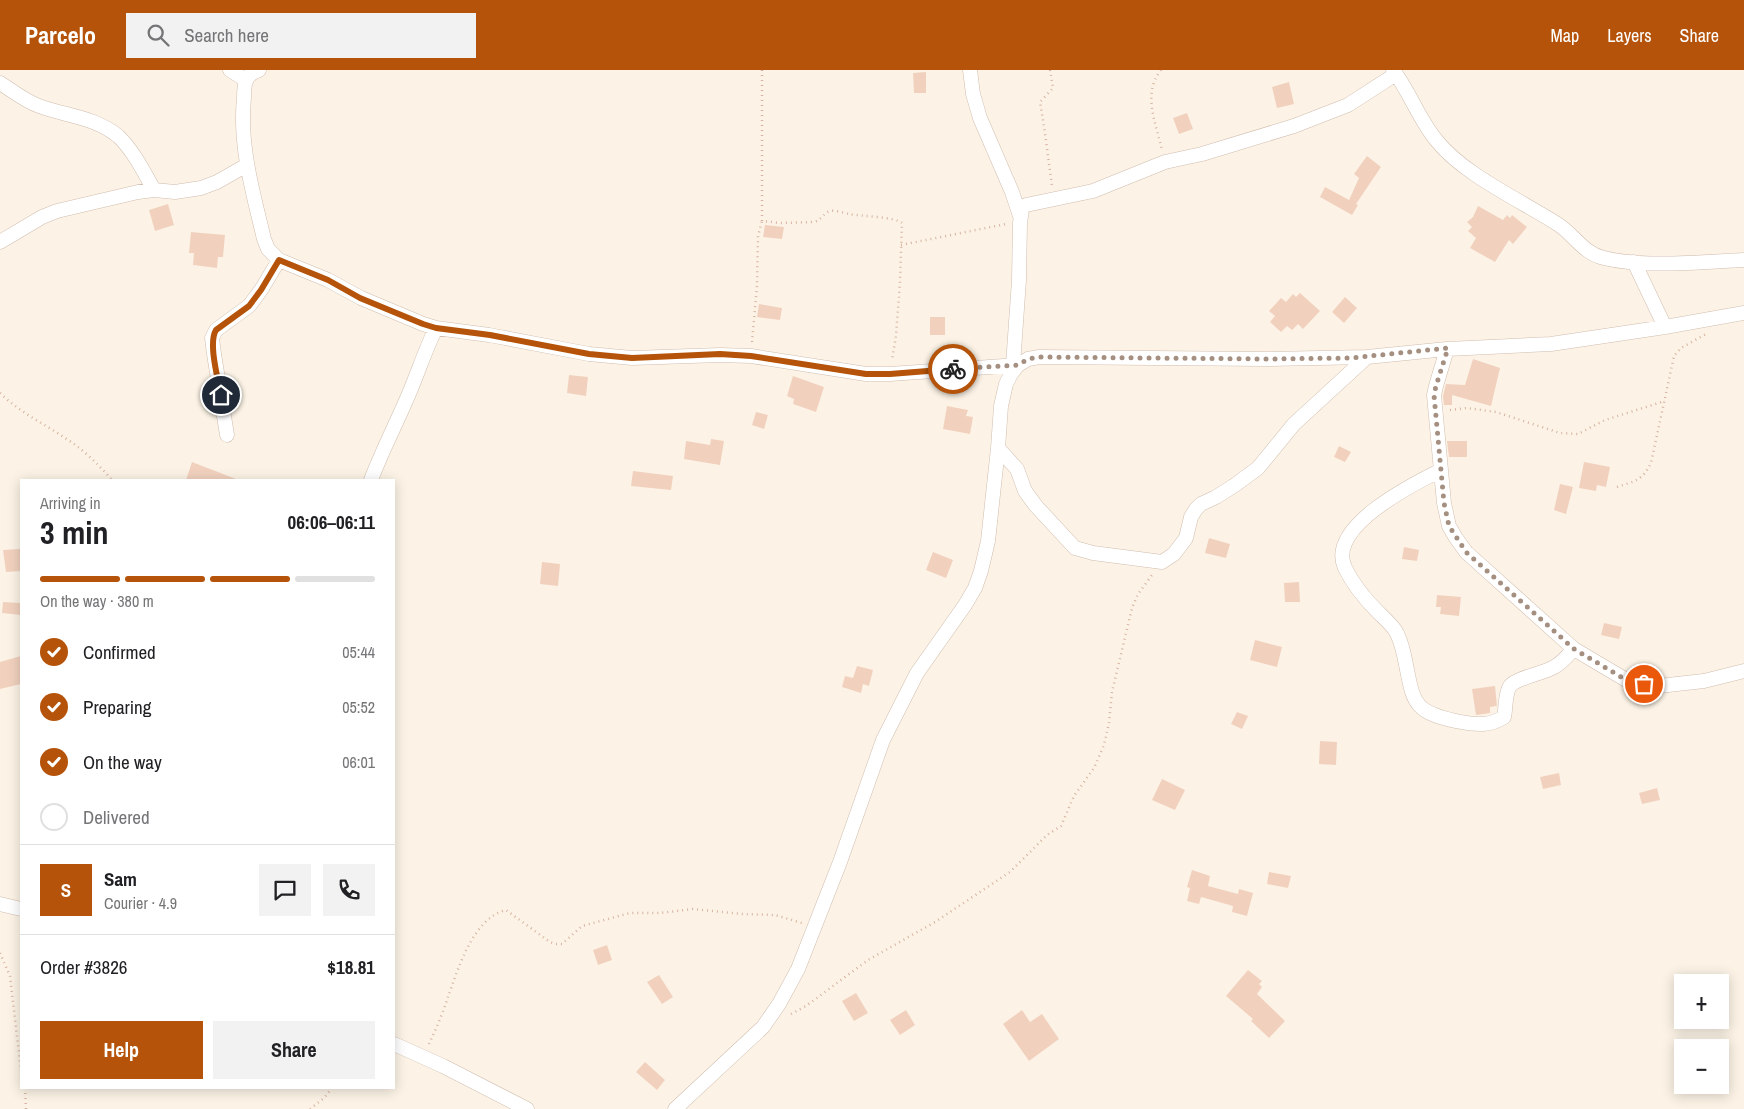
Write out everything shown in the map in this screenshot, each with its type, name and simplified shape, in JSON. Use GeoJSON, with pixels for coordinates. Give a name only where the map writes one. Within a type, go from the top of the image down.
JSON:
{"type":"FeatureCollection","features":[{"type":"Feature","properties":{"kind":"street"},"geometry":{"type":"LineString","coordinates":[[230,70],[246,80]]}},
{"type":"Feature","properties":{"kind":"street"},"geometry":{"type":"LineString","coordinates":[[259,70],[250,75],[246,80],[242,114],[242,138],[264,239],[268,249],[279,260],[328,280],[360,298],[436,328],[490,335],[557,348],[614,357],[652,358],[720,354],[751,356],[866,374],[890,374],[1016,365],[1028,359],[1039,357],[1266,359],[1367,357],[1448,348],[1551,344],[1744,313]]}},
{"type":"Feature","properties":{"kind":"street"},"geometry":{"type":"LineString","coordinates":[[970,70],[973,94],[980,118],[1012,192],[1020,216]]}},
{"type":"Feature","properties":{"kind":"street"},"geometry":{"type":"LineString","coordinates":[[675,1109],[763,1027],[779,1004],[798,968],[815,928],[883,740],[917,673],[975,588],[988,541],[1001,406],[1006,384],[1016,365],[1020,216],[1022,208],[1032,203],[1093,191],[1165,162],[1253,140],[1327,113],[1359,98],[1394,72],[1437,141],[1452,156],[1472,172],[1560,226],[1594,255],[1634,262],[1683,263],[1744,260]]}},
{"type":"Feature","properties":{"kind":"street"},"geometry":{"type":"LineString","coordinates":[[0,83],[27,101],[93,121],[112,132],[123,141],[154,190]]}},
{"type":"Feature","properties":{"kind":"street"},"geometry":{"type":"LineString","coordinates":[[0,242],[57,211],[121,195],[154,190],[175,192],[201,188],[217,182],[247,165]]}},
{"type":"Feature","properties":{"kind":"street"},"geometry":{"type":"LineString","coordinates":[[228,435],[214,354],[214,334],[216,330],[249,306],[279,260]]}},
{"type":"Feature","properties":{"kind":"street"},"geometry":{"type":"LineString","coordinates":[[1634,262],[1666,327]]}},
{"type":"Feature","properties":{"kind":"street"},"geometry":{"type":"LineString","coordinates":[[371,479],[381,453],[417,376],[426,347],[436,328]]}},
{"type":"Feature","properties":{"kind":"street"},"geometry":{"type":"LineString","coordinates":[[1448,348],[1434,395],[1444,503],[1449,526],[1466,552],[1574,649],[1628,681],[1660,686],[1704,681],[1744,671]]}},
{"type":"Feature","properties":{"kind":"street"},"geometry":{"type":"LineString","coordinates":[[998,448],[1017,469],[1026,491],[1036,506],[1075,548],[1092,553],[1162,562],[1174,554],[1186,538],[1191,517],[1201,504],[1236,485],[1258,468],[1298,420],[1367,357]]}},
{"type":"Feature","properties":{"kind":"street"},"geometry":{"type":"LineString","coordinates":[[1441,470],[1390,497],[1374,510],[1349,534],[1343,552],[1344,566],[1352,580],[1367,601],[1395,630],[1402,643],[1411,691],[1418,706],[1430,714],[1452,720],[1474,724],[1497,722],[1504,717],[1510,686],[1523,679],[1554,668],[1574,649]]}},
{"type":"Feature","properties":{"kind":"street"},"geometry":{"type":"LineString","coordinates":[[0,904],[20,909]]}},
{"type":"Feature","properties":{"kind":"street"},"geometry":{"type":"LineString","coordinates":[[395,1044],[527,1109]]}},
{"type":"Feature","properties":{"kind":"path"},"geometry":{"type":"LineString","coordinates":[[751,356],[757,286],[758,236],[762,221],[762,70]]}},
{"type":"Feature","properties":{"kind":"path"},"geometry":{"type":"LineString","coordinates":[[1050,70],[1053,88],[1040,102],[1053,200]]}},
{"type":"Feature","properties":{"kind":"path"},"geometry":{"type":"LineString","coordinates":[[1161,70],[1154,80],[1151,92],[1153,112],[1165,162]]}},
{"type":"Feature","properties":{"kind":"path"},"geometry":{"type":"LineString","coordinates":[[762,221],[780,223],[814,222],[822,219],[829,211],[832,211],[866,217],[897,219],[902,223],[896,336],[890,374]]}},
{"type":"Feature","properties":{"kind":"path"},"geometry":{"type":"LineString","coordinates":[[902,245],[1010,223],[1020,216]]}},
{"type":"Feature","properties":{"kind":"path"},"geometry":{"type":"LineString","coordinates":[[1616,487],[1634,482],[1646,474],[1652,463],[1674,356],[1681,348],[1699,339],[1714,328],[1722,317]]}},
{"type":"Feature","properties":{"kind":"path"},"geometry":{"type":"LineString","coordinates":[[0,393],[11,404],[67,439],[93,459],[111,479]]}},
{"type":"Feature","properties":{"kind":"path"},"geometry":{"type":"LineString","coordinates":[[1436,411],[1466,408],[1496,412],[1560,433],[1578,434],[1605,420],[1665,401]]}},
{"type":"Feature","properties":{"kind":"path"},"geometry":{"type":"LineString","coordinates":[[789,1015],[806,1006],[868,960],[935,922],[1010,872],[1047,835],[1061,826],[1074,796],[1094,768],[1104,745],[1109,722],[1112,692],[1132,608],[1141,589],[1162,562]]}},
{"type":"Feature","properties":{"kind":"path"},"geometry":{"type":"LineString","coordinates":[[423,1058],[445,1006],[456,972],[473,937],[496,912],[506,910],[550,942],[556,944],[562,944],[582,926],[612,917],[630,913],[660,913],[686,909],[775,915],[815,928]]}},
{"type":"Feature","properties":{"kind":"path"},"geometry":{"type":"LineString","coordinates":[[0,953],[10,976],[20,1062]]}},
{"type":"Feature","properties":{"kind":"path"},"geometry":{"type":"LineString","coordinates":[[25,1089],[26,1109]]}},
{"type":"Feature","properties":{"kind":"path"},"geometry":{"type":"LineString","coordinates":[[310,1109],[324,1098],[331,1089]]}},
{"type":"Feature","properties":{"kind":"building"},"geometry":{"type":"Polygon","coordinates":[[[926,72],[926,93],[914,93],[913,73],[926,72]]]}},
{"type":"Feature","properties":{"kind":"building"},"geometry":{"type":"Polygon","coordinates":[[[1289,82],[1294,104],[1277,108],[1272,87],[1289,82]]]}},
{"type":"Feature","properties":{"kind":"building"},"geometry":{"type":"Polygon","coordinates":[[[1187,113],[1193,129],[1179,134],[1173,118],[1187,113]]]}},
{"type":"Feature","properties":{"kind":"building"},"geometry":{"type":"Polygon","coordinates":[[[1367,156],[1381,167],[1356,204],[1358,205],[1352,215],[1320,197],[1325,187],[1349,200],[1359,178],[1354,174],[1367,156]]]}},
{"type":"Feature","properties":{"kind":"building"},"geometry":{"type":"Polygon","coordinates":[[[168,204],[174,225],[155,231],[149,210],[168,204]]]}},
{"type":"Feature","properties":{"kind":"building"},"geometry":{"type":"Polygon","coordinates":[[[1478,206],[1503,220],[1507,215],[1510,218],[1512,215],[1527,227],[1513,244],[1509,240],[1495,262],[1470,248],[1476,238],[1468,231],[1472,227],[1467,222],[1473,217],[1478,206]]]}},
{"type":"Feature","properties":{"kind":"building"},"geometry":{"type":"Polygon","coordinates":[[[765,225],[784,227],[782,239],[763,237],[765,225]]]}},
{"type":"Feature","properties":{"kind":"building"},"geometry":{"type":"Polygon","coordinates":[[[191,232],[225,235],[223,257],[218,257],[217,268],[193,265],[194,253],[189,253],[191,232]]]}},
{"type":"Feature","properties":{"kind":"building"},"geometry":{"type":"Polygon","coordinates":[[[1300,293],[1320,311],[1303,329],[1298,324],[1292,330],[1287,326],[1281,332],[1270,322],[1275,316],[1269,311],[1281,298],[1286,302],[1293,294],[1296,297],[1300,293]]]}},
{"type":"Feature","properties":{"kind":"building"},"geometry":{"type":"Polygon","coordinates":[[[1345,297],[1357,308],[1344,323],[1332,312],[1345,297]]]}},
{"type":"Feature","properties":{"kind":"building"},"geometry":{"type":"Polygon","coordinates":[[[759,304],[782,308],[780,320],[757,317],[759,304]]]}},
{"type":"Feature","properties":{"kind":"building"},"geometry":{"type":"Polygon","coordinates":[[[930,317],[945,317],[945,335],[930,335],[930,317]]]}},
{"type":"Feature","properties":{"kind":"building"},"geometry":{"type":"Polygon","coordinates":[[[1473,359],[1500,368],[1491,406],[1452,395],[1452,405],[1444,405],[1443,396],[1446,384],[1465,385],[1473,359]]]}},
{"type":"Feature","properties":{"kind":"building"},"geometry":{"type":"Polygon","coordinates":[[[569,375],[588,377],[586,396],[567,393],[569,375]]]}},
{"type":"Feature","properties":{"kind":"building"},"geometry":{"type":"Polygon","coordinates":[[[793,376],[824,387],[816,412],[793,404],[794,399],[787,396],[793,376]]]}},
{"type":"Feature","properties":{"kind":"building"},"geometry":{"type":"Polygon","coordinates":[[[947,406],[968,410],[966,416],[973,417],[970,434],[943,429],[947,406]]]}},
{"type":"Feature","properties":{"kind":"building"},"geometry":{"type":"Polygon","coordinates":[[[756,412],[768,415],[764,429],[752,425],[756,412]]]}},
{"type":"Feature","properties":{"kind":"building"},"geometry":{"type":"Polygon","coordinates":[[[711,439],[724,441],[720,465],[684,459],[686,441],[710,445],[711,439]]]}},
{"type":"Feature","properties":{"kind":"building"},"geometry":{"type":"Polygon","coordinates":[[[1447,441],[1467,441],[1467,457],[1449,457],[1447,441]]]}},
{"type":"Feature","properties":{"kind":"building"},"geometry":{"type":"Polygon","coordinates":[[[1339,446],[1351,452],[1345,462],[1334,457],[1339,446]]]}},
{"type":"Feature","properties":{"kind":"building"},"geometry":{"type":"Polygon","coordinates":[[[192,462],[236,479],[186,479],[192,462]]]}},
{"type":"Feature","properties":{"kind":"building"},"geometry":{"type":"Polygon","coordinates":[[[1584,462],[1610,467],[1606,487],[1597,485],[1596,491],[1579,488],[1584,462]]]}},
{"type":"Feature","properties":{"kind":"building"},"geometry":{"type":"Polygon","coordinates":[[[633,471],[673,476],[671,490],[631,486],[633,471]]]}},
{"type":"Feature","properties":{"kind":"building"},"geometry":{"type":"Polygon","coordinates":[[[1560,484],[1573,487],[1566,514],[1554,510],[1560,484]]]}},
{"type":"Feature","properties":{"kind":"building"},"geometry":{"type":"Polygon","coordinates":[[[1209,538],[1230,544],[1226,558],[1205,553],[1209,538]]]}},
{"type":"Feature","properties":{"kind":"building"},"geometry":{"type":"Polygon","coordinates":[[[1404,547],[1419,550],[1417,561],[1402,559],[1404,547]]]}},
{"type":"Feature","properties":{"kind":"building"},"geometry":{"type":"Polygon","coordinates":[[[20,549],[20,571],[6,572],[3,550],[20,549]]]}},
{"type":"Feature","properties":{"kind":"building"},"geometry":{"type":"Polygon","coordinates":[[[933,552],[953,560],[946,578],[926,570],[933,552]]]}},
{"type":"Feature","properties":{"kind":"building"},"geometry":{"type":"Polygon","coordinates":[[[542,562],[560,564],[558,586],[540,584],[542,562]]]}},
{"type":"Feature","properties":{"kind":"building"},"geometry":{"type":"Polygon","coordinates":[[[1299,582],[1300,602],[1285,602],[1284,583],[1299,582]]]}},
{"type":"Feature","properties":{"kind":"building"},"geometry":{"type":"Polygon","coordinates":[[[1437,595],[1461,597],[1459,616],[1440,614],[1441,607],[1436,607],[1437,595]]]}},
{"type":"Feature","properties":{"kind":"building"},"geometry":{"type":"Polygon","coordinates":[[[3,602],[20,603],[20,615],[2,613],[3,602]]]}},
{"type":"Feature","properties":{"kind":"building"},"geometry":{"type":"Polygon","coordinates":[[[1604,623],[1622,627],[1619,639],[1601,635],[1604,623]]]}},
{"type":"Feature","properties":{"kind":"building"},"geometry":{"type":"Polygon","coordinates":[[[1255,640],[1282,647],[1277,667],[1250,660],[1255,640]]]}},
{"type":"Feature","properties":{"kind":"building"},"geometry":{"type":"Polygon","coordinates":[[[20,656],[20,684],[0,689],[0,662],[20,656]]]}},
{"type":"Feature","properties":{"kind":"building"},"geometry":{"type":"Polygon","coordinates":[[[857,666],[873,670],[869,686],[863,684],[861,693],[842,687],[845,676],[853,678],[857,666]]]}},
{"type":"Feature","properties":{"kind":"building"},"geometry":{"type":"Polygon","coordinates":[[[1495,686],[1497,706],[1490,707],[1490,713],[1476,715],[1472,689],[1495,686]]]}},
{"type":"Feature","properties":{"kind":"building"},"geometry":{"type":"Polygon","coordinates":[[[1237,712],[1248,716],[1242,729],[1231,724],[1237,712]]]}},
{"type":"Feature","properties":{"kind":"building"},"geometry":{"type":"Polygon","coordinates":[[[1320,741],[1337,742],[1336,765],[1319,764],[1320,741]]]}},
{"type":"Feature","properties":{"kind":"building"},"geometry":{"type":"Polygon","coordinates":[[[1559,773],[1561,785],[1543,789],[1540,777],[1559,773]]]}},
{"type":"Feature","properties":{"kind":"building"},"geometry":{"type":"Polygon","coordinates":[[[1162,779],[1185,790],[1175,810],[1152,800],[1162,779]]]}},
{"type":"Feature","properties":{"kind":"building"},"geometry":{"type":"Polygon","coordinates":[[[1657,788],[1660,800],[1642,804],[1639,793],[1657,788]]]}},
{"type":"Feature","properties":{"kind":"building"},"geometry":{"type":"Polygon","coordinates":[[[1192,870],[1210,876],[1208,886],[1238,894],[1239,889],[1253,893],[1247,916],[1232,912],[1233,906],[1201,897],[1199,904],[1187,901],[1190,888],[1187,887],[1192,870]]]}},
{"type":"Feature","properties":{"kind":"building"},"geometry":{"type":"Polygon","coordinates":[[[1269,872],[1291,876],[1288,888],[1267,884],[1269,872]]]}},
{"type":"Feature","properties":{"kind":"building"},"geometry":{"type":"Polygon","coordinates":[[[607,945],[612,960],[598,965],[593,950],[607,945]]]}},
{"type":"Feature","properties":{"kind":"building"},"geometry":{"type":"Polygon","coordinates":[[[1248,970],[1262,981],[1259,984],[1262,987],[1257,994],[1285,1021],[1269,1038],[1251,1021],[1253,1019],[1226,996],[1248,970]]]}},
{"type":"Feature","properties":{"kind":"building"},"geometry":{"type":"Polygon","coordinates":[[[659,975],[673,997],[662,1004],[647,982],[659,975]]]}},
{"type":"Feature","properties":{"kind":"building"},"geometry":{"type":"Polygon","coordinates":[[[856,993],[868,1013],[854,1021],[842,1001],[856,993]]]}},
{"type":"Feature","properties":{"kind":"building"},"geometry":{"type":"Polygon","coordinates":[[[906,1010],[915,1025],[900,1035],[890,1020],[906,1010]]]}},
{"type":"Feature","properties":{"kind":"building"},"geometry":{"type":"Polygon","coordinates":[[[1022,1010],[1030,1022],[1042,1014],[1059,1039],[1029,1061],[1003,1024],[1022,1010]]]}},
{"type":"Feature","properties":{"kind":"building"},"geometry":{"type":"Polygon","coordinates":[[[645,1062],[665,1080],[657,1090],[636,1072],[645,1062]]]}},
{"type":"Feature","properties":{"kind":"way so far"},"geometry":{"type":"LineString","coordinates":[[953,369],[1018,365],[1028,359],[1039,357],[1350,358],[1448,348],[1434,395],[1444,503],[1449,526],[1456,538],[1466,552],[1574,649],[1628,681],[1644,684]]}},
{"type":"Feature","properties":{"kind":"route"},"geometry":{"type":"LineString","coordinates":[[221,395],[212,338],[216,330],[249,306],[279,260],[328,280],[360,298],[436,328],[490,335],[589,354],[632,358],[720,354],[751,356],[817,368],[866,374],[953,369]]}}]}
